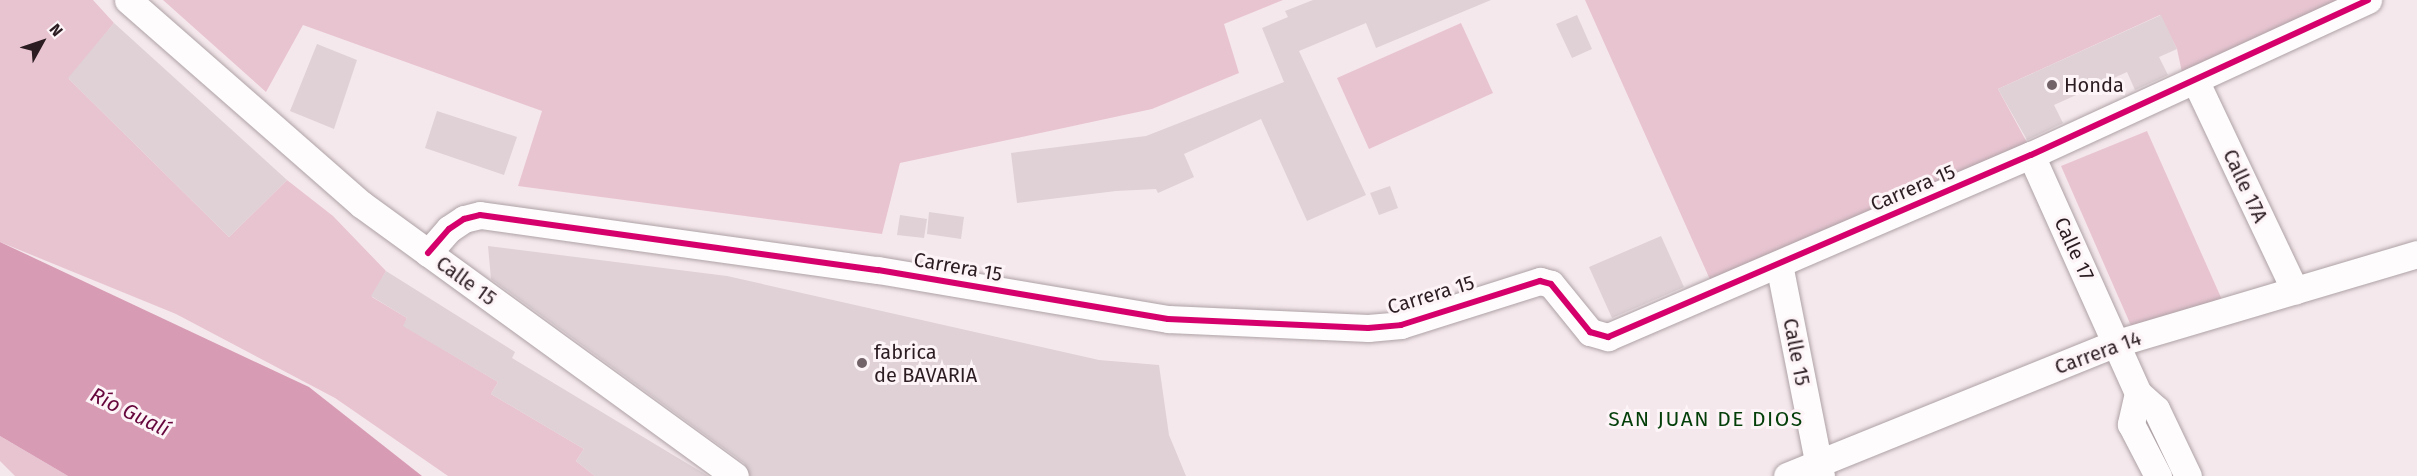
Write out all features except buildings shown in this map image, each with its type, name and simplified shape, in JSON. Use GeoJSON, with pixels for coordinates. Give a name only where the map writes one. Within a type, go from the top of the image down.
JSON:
{"type":"FeatureCollection","features":[{"type":"Feature","properties":{"kind":"street","name":"Calle 15"},"geometry":{"type":"LineString","coordinates":[[128,0],[361,204],[735,476]]}},
{"type":"Feature","properties":{"kind":"street","name":"Carrera 15"},"geometry":{"type":"LineString","coordinates":[[428,253],[450,229],[464,219],[480,215],[878,270],[1168,319],[1356,328],[1401,325],[1540,280],[1551,284],[1590,332],[1608,337],[2031,156],[2368,0]]}},
{"type":"Feature","properties":{"kind":"street","name":"Calle 17A"},"geometry":{"type":"LineString","coordinates":[[2195,80],[2295,291]]}},
{"type":"Feature","properties":{"kind":"street","name":"Calle 17"},"geometry":{"type":"LineString","coordinates":[[2031,156],[2138,393]]}},
{"type":"Feature","properties":{"kind":"street","name":"Carrera 14"},"geometry":{"type":"LineString","coordinates":[[1787,476],[1820,470],[2117,343],[2417,254]]}},
{"type":"Feature","properties":{"kind":"street","name":"Calle 15"},"geometry":{"type":"LineString","coordinates":[[1779,264],[1820,470]]}},
{"type":"Feature","properties":{"kind":"street"},"geometry":{"type":"LineString","coordinates":[[2158,476],[2131,424],[2138,393],[2156,408],[2188,476]]}},
{"type":"Feature","properties":{"kind":"shaded area"},"geometry":{"type":"Polygon","coordinates":[[[0,0],[93,0],[114,23],[69,79],[229,237],[287,180],[333,216],[386,271],[372,297],[407,318],[404,326],[498,382],[491,394],[584,449],[576,461],[595,476],[448,476],[335,398],[176,314],[0,242],[0,0]]]}},
{"type":"Feature","properties":{"kind":"shaded area"},"geometry":{"type":"Polygon","coordinates":[[[163,0],[1283,0],[1224,24],[1239,73],[1152,109],[900,163],[882,234],[518,186],[542,111],[303,25],[266,92],[163,0]]]}},
{"type":"Feature","properties":{"kind":"shaded area"},"geometry":{"type":"Polygon","coordinates":[[[1585,0],[2349,0],[2183,77],[2177,49],[2160,15],[1998,89],[2030,148],[1712,284],[1585,0]]]}},
{"type":"Feature","properties":{"kind":"shaded area"},"geometry":{"type":"Polygon","coordinates":[[[1461,23],[1493,93],[1369,149],[1337,78],[1461,23]]]}},
{"type":"Feature","properties":{"kind":"shaded area"},"geometry":{"type":"Polygon","coordinates":[[[2147,131],[2223,302],[2132,328],[2061,166],[2147,131]]]}},
{"type":"Feature","properties":{"kind":"shaded area"},"geometry":{"type":"Polygon","coordinates":[[[0,436],[68,476],[15,476],[0,461],[0,436]]]}},
{"type":"Feature","properties":{"kind":"water","name":"Río Gualí"},"geometry":{"type":"Polygon","coordinates":[[[0,242],[309,387],[422,476],[68,476],[0,436],[0,242]]]}},
{"type":"Feature","properties":{"kind":"cycle path"},"geometry":{"type":"LineString","coordinates":[[428,253],[449,229],[464,219],[480,215],[878,270],[1168,319],[1368,328],[1401,325],[1540,281],[1551,284],[1590,332],[1608,337],[2031,155],[2368,0]]}},
{"type":"Feature","properties":{"kind":"place","name":"Honda"},"geometry":{"type":"Point","coordinates":[2052,85]}},
{"type":"Feature","properties":{"kind":"place","name":"fabrica de BAVARIA"},"geometry":{"type":"Point","coordinates":[862,363]}},
{"type":"Feature","properties":{"kind":"district","name":"SAN JUAN DE DIOS"},"geometry":{"type":"Point","coordinates":[1706,419]}}]}
